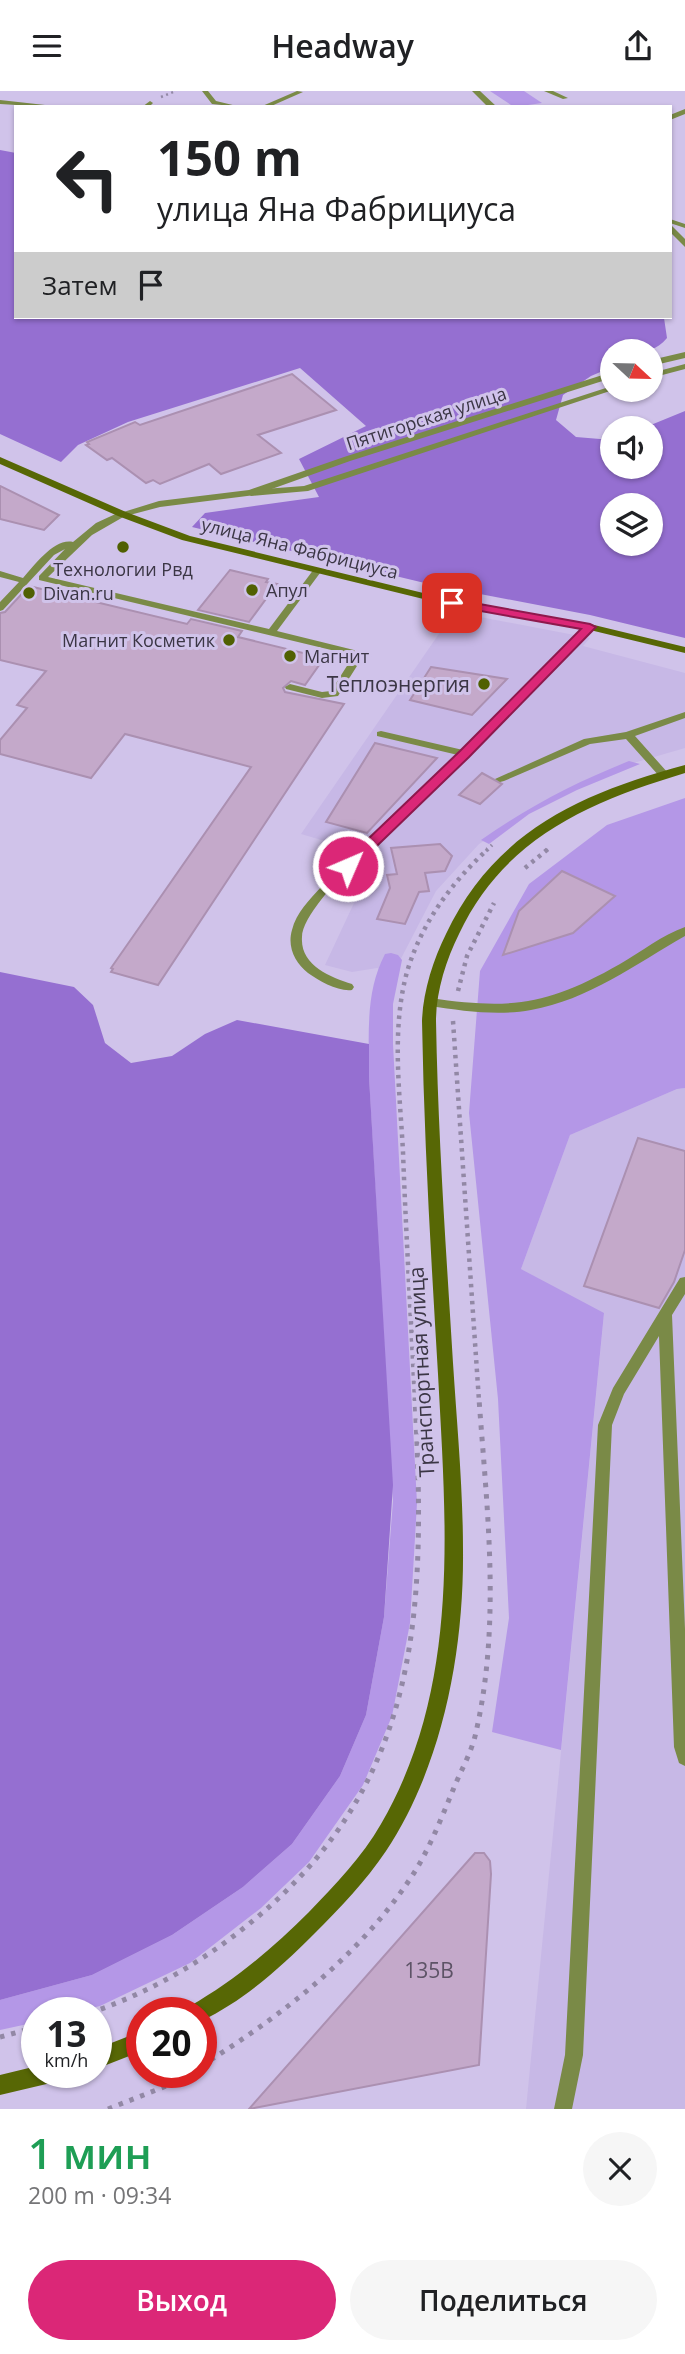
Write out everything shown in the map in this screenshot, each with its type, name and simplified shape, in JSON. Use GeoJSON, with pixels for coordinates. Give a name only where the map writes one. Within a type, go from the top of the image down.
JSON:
{"type":"FeatureCollection","features":[{"type":"Feature","properties":{"kind":"main road","name":"улица Яна Фабрициуса"},"geometry":{"type":"LineString","coordinates":[[0,460],[122,514],[186,538],[452,603],[590,627],[685,650]]}},
{"type":"Feature","properties":{"kind":"main road","name":"Транспортная улица"},"geometry":{"type":"LineString","coordinates":[[217,2002],[289,1945],[343,1891],[387,1832],[414,1776],[440,1698],[453,1616],[455,1550],[431,1128],[430,1002],[443,954],[463,912],[481,884],[534,832],[566,811],[615,790],[685,769]]}},
{"type":"Feature","properties":{"kind":"main road"},"geometry":{"type":"LineString","coordinates":[[0,2085],[21,2080]]}},
{"type":"Feature","properties":{"kind":"street"},"geometry":{"type":"LineString","coordinates":[[476,91],[491,105]]}},
{"type":"Feature","properties":{"kind":"street"},"geometry":{"type":"LineString","coordinates":[[0,102],[27,105]]}},
{"type":"Feature","properties":{"kind":"street"},"geometry":{"type":"LineString","coordinates":[[672,227],[685,244]]}},
{"type":"Feature","properties":{"kind":"street"},"geometry":{"type":"LineString","coordinates":[[663,360],[685,355]]}},
{"type":"Feature","properties":{"kind":"street","name":"Пятигорская улица"},"geometry":{"type":"LineString","coordinates":[[122,514],[159,505],[251,493],[346,459],[600,379]]}},
{"type":"Feature","properties":{"kind":"lane"},"geometry":{"type":"LineString","coordinates":[[205,91],[214,103],[226,105]]}},
{"type":"Feature","properties":{"kind":"lane"},"geometry":{"type":"LineString","coordinates":[[547,91],[565,98]]}},
{"type":"Feature","properties":{"kind":"lane"},"geometry":{"type":"LineString","coordinates":[[268,105],[300,92]]}},
{"type":"Feature","properties":{"kind":"lane"},"geometry":{"type":"LineString","coordinates":[[663,372],[685,366]]}},
{"type":"Feature","properties":{"kind":"lane","name":"Пятигорская улица"},"geometry":{"type":"LineString","coordinates":[[251,493],[305,489],[600,392]]}},
{"type":"Feature","properties":{"kind":"lane"},"geometry":{"type":"LineString","coordinates":[[122,514],[108,519],[63,555],[43,578],[351,652],[357,658],[334,694],[322,695],[290,687]]}},
{"type":"Feature","properties":{"kind":"lane"},"geometry":{"type":"LineString","coordinates":[[0,608],[51,553],[92,532]]}},
{"type":"Feature","properties":{"kind":"lane"},"geometry":{"type":"LineString","coordinates":[[271,633],[317,571]]}},
{"type":"Feature","properties":{"kind":"lane"},"geometry":{"type":"LineString","coordinates":[[0,575],[25,581]]}},
{"type":"Feature","properties":{"kind":"lane"},"geometry":{"type":"LineString","coordinates":[[348,987],[331,982],[302,961],[295,947],[296,933],[304,915],[362,852],[465,754],[590,627]]}},
{"type":"Feature","properties":{"kind":"lane"},"geometry":{"type":"LineString","coordinates":[[500,779],[588,741],[628,735],[685,715]]}},
{"type":"Feature","properties":{"kind":"lane"},"geometry":{"type":"LineString","coordinates":[[381,734],[465,754]]}},
{"type":"Feature","properties":{"kind":"lane"},"geometry":{"type":"LineString","coordinates":[[628,735],[664,775]]}},
{"type":"Feature","properties":{"kind":"lane"},"geometry":{"type":"LineString","coordinates":[[430,1002],[456,1006],[531,1006],[573,993],[685,931]]}},
{"type":"Feature","properties":{"kind":"lane"},"geometry":{"type":"LineString","coordinates":[[563,2109],[574,2055],[605,1425],[618,1392],[685,1282]]}},
{"type":"Feature","properties":{"kind":"lane"},"geometry":{"type":"LineString","coordinates":[[665,1314],[685,1758]]}},
{"type":"Feature","properties":{"kind":"path"},"geometry":{"type":"LineString","coordinates":[[112,2003],[188,1968],[261,1916],[312,1866],[366,1787],[394,1717],[414,1625],[420,1510],[404,1197],[399,1015],[406,974],[433,912],[471,864],[500,839]]}},
{"type":"Feature","properties":{"kind":"path"},"geometry":{"type":"LineString","coordinates":[[0,2037],[21,2031]]}},
{"type":"Feature","properties":{"kind":"path"},"geometry":{"type":"LineString","coordinates":[[108,2109],[161,2088]]}},
{"type":"Feature","properties":{"kind":"shaded area"},"geometry":{"type":"Polygon","coordinates":[[[490,91],[524,91],[542,103],[528,105],[511,105],[490,91]]]}},
{"type":"Feature","properties":{"kind":"shaded area"},"geometry":{"type":"Polygon","coordinates":[[[0,150],[14,153],[14,319],[664,319],[667,338],[663,342],[663,339],[600,339],[600,372],[563,395],[556,420],[576,437],[600,439],[600,479],[663,479],[663,420],[685,411],[685,638],[590,615],[433,585],[192,527],[205,513],[319,497],[299,459],[366,426],[300,368],[128,422],[78,445],[61,462],[0,434],[0,150]]]}},
{"type":"Feature","properties":{"kind":"shaded area"},"geometry":{"type":"Polygon","coordinates":[[[454,612],[590,638],[583,646],[685,673],[685,748],[630,764],[553,797],[479,844],[436,891],[393,974],[377,968],[352,972],[325,965],[376,856],[301,834],[454,612]]]}},
{"type":"Feature","properties":{"kind":"shaded area"},"geometry":{"type":"Polygon","coordinates":[[[629,761],[640,764],[577,790],[529,814],[489,844],[481,840],[553,796],[629,761]]]}},
{"type":"Feature","properties":{"kind":"shaded area"},"geometry":{"type":"Polygon","coordinates":[[[685,798],[685,1088],[677,1089],[570,1135],[521,1269],[604,1313],[561,1750],[492,1732],[509,1618],[498,1399],[469,1113],[480,971],[529,884],[607,825],[685,798]]]}},
{"type":"Feature","properties":{"kind":"shaded area"},"geometry":{"type":"Polygon","coordinates":[[[385,954],[398,955],[402,960],[393,1004],[393,1044],[417,1503],[410,1623],[392,1716],[363,1785],[309,1862],[261,1908],[190,1963],[112,2000],[112,1997],[21,1997],[21,2025],[0,2030],[0,2000],[92,1975],[172,1935],[243,1887],[292,1844],[340,1776],[366,1715],[384,1617],[393,1501],[369,1077],[371,999],[385,954]]]}},
{"type":"Feature","properties":{"kind":"shaded area"},"geometry":{"type":"Polygon","coordinates":[[[0,972],[74,987],[93,1005],[105,1043],[131,1063],[172,1056],[205,1034],[237,1020],[369,1044],[393,1485],[384,1617],[366,1715],[340,1776],[292,1844],[243,1887],[172,1935],[92,1975],[0,2000],[0,972]]]}},
{"type":"Feature","properties":{"kind":"shaded area"},"geometry":{"type":"Polygon","coordinates":[[[685,1088],[685,2109],[526,2109],[604,1314],[521,1269],[570,1135],[677,1089],[685,1088]]]}},
{"type":"Feature","properties":{"kind":"building"},"geometry":{"type":"Polygon","coordinates":[[[292,374],[336,410],[258,435],[281,453],[221,474],[209,464],[160,484],[153,480],[146,483],[112,458],[107,460],[86,445],[89,444],[87,442],[135,422],[140,425],[292,374]]]}},
{"type":"Feature","properties":{"kind":"building"},"geometry":{"type":"Polygon","coordinates":[[[0,486],[59,515],[44,530],[0,519],[0,486]]]}},
{"type":"Feature","properties":{"kind":"building"},"geometry":{"type":"Polygon","coordinates":[[[230,570],[268,579],[266,582],[277,584],[249,622],[198,610],[230,570]]]}},
{"type":"Feature","properties":{"kind":"building"},"geometry":{"type":"Polygon","coordinates":[[[29,586],[187,624],[191,619],[242,631],[238,637],[324,658],[305,685],[291,681],[283,688],[285,692],[344,704],[158,985],[111,972],[111,968],[251,767],[125,734],[91,778],[0,754],[0,740],[27,708],[17,705],[46,671],[0,660],[0,613],[5,612],[29,586]]]}},
{"type":"Feature","properties":{"kind":"building"},"geometry":{"type":"Polygon","coordinates":[[[431,667],[507,679],[472,715],[410,700],[431,667]]]}},
{"type":"Feature","properties":{"kind":"building"},"geometry":{"type":"Polygon","coordinates":[[[375,743],[437,758],[367,833],[326,822],[375,743]]]}},
{"type":"Feature","properties":{"kind":"building"},"geometry":{"type":"Polygon","coordinates":[[[482,773],[502,784],[480,804],[459,795],[482,773]]]}},
{"type":"Feature","properties":{"kind":"building"},"geometry":{"type":"Polygon","coordinates":[[[440,844],[452,856],[445,871],[425,873],[429,891],[419,892],[405,924],[377,919],[390,888],[387,875],[397,874],[391,848],[440,844]]]}},
{"type":"Feature","properties":{"kind":"building"},"geometry":{"type":"Polygon","coordinates":[[[562,871],[615,896],[573,933],[503,955],[519,911],[562,871]]]}},
{"type":"Feature","properties":{"kind":"building"},"geometry":{"type":"Polygon","coordinates":[[[638,1138],[685,1151],[685,1250],[674,1282],[659,1308],[584,1286],[638,1138]]]}},
{"type":"Feature","properties":{"kind":"building"},"geometry":{"type":"Polygon","coordinates":[[[475,1853],[484,1853],[490,1861],[491,1874],[479,2065],[249,2109],[475,1853]]]}},
{"type":"Feature","properties":{"kind":"place","name":"Технологии Рвд"},"geometry":{"type":"Point","coordinates":[123,547]}},
{"type":"Feature","properties":{"kind":"place","name":"Апул"},"geometry":{"type":"Point","coordinates":[252,590]}},
{"type":"Feature","properties":{"kind":"place","name":"Divan.ru"},"geometry":{"type":"Point","coordinates":[29,593]}},
{"type":"Feature","properties":{"kind":"place","name":"Магнит Косметик"},"geometry":{"type":"Point","coordinates":[229,640]}},
{"type":"Feature","properties":{"kind":"place","name":"Магнит"},"geometry":{"type":"Point","coordinates":[290,656]}},
{"type":"Feature","properties":{"kind":"place","name":"Теплоэнергия"},"geometry":{"type":"Point","coordinates":[484,684]}},
{"type":"Feature","properties":{"kind":"route"},"geometry":{"type":"LineString","coordinates":[[348,866],[465,754],[590,627],[452,603]]}}]}
